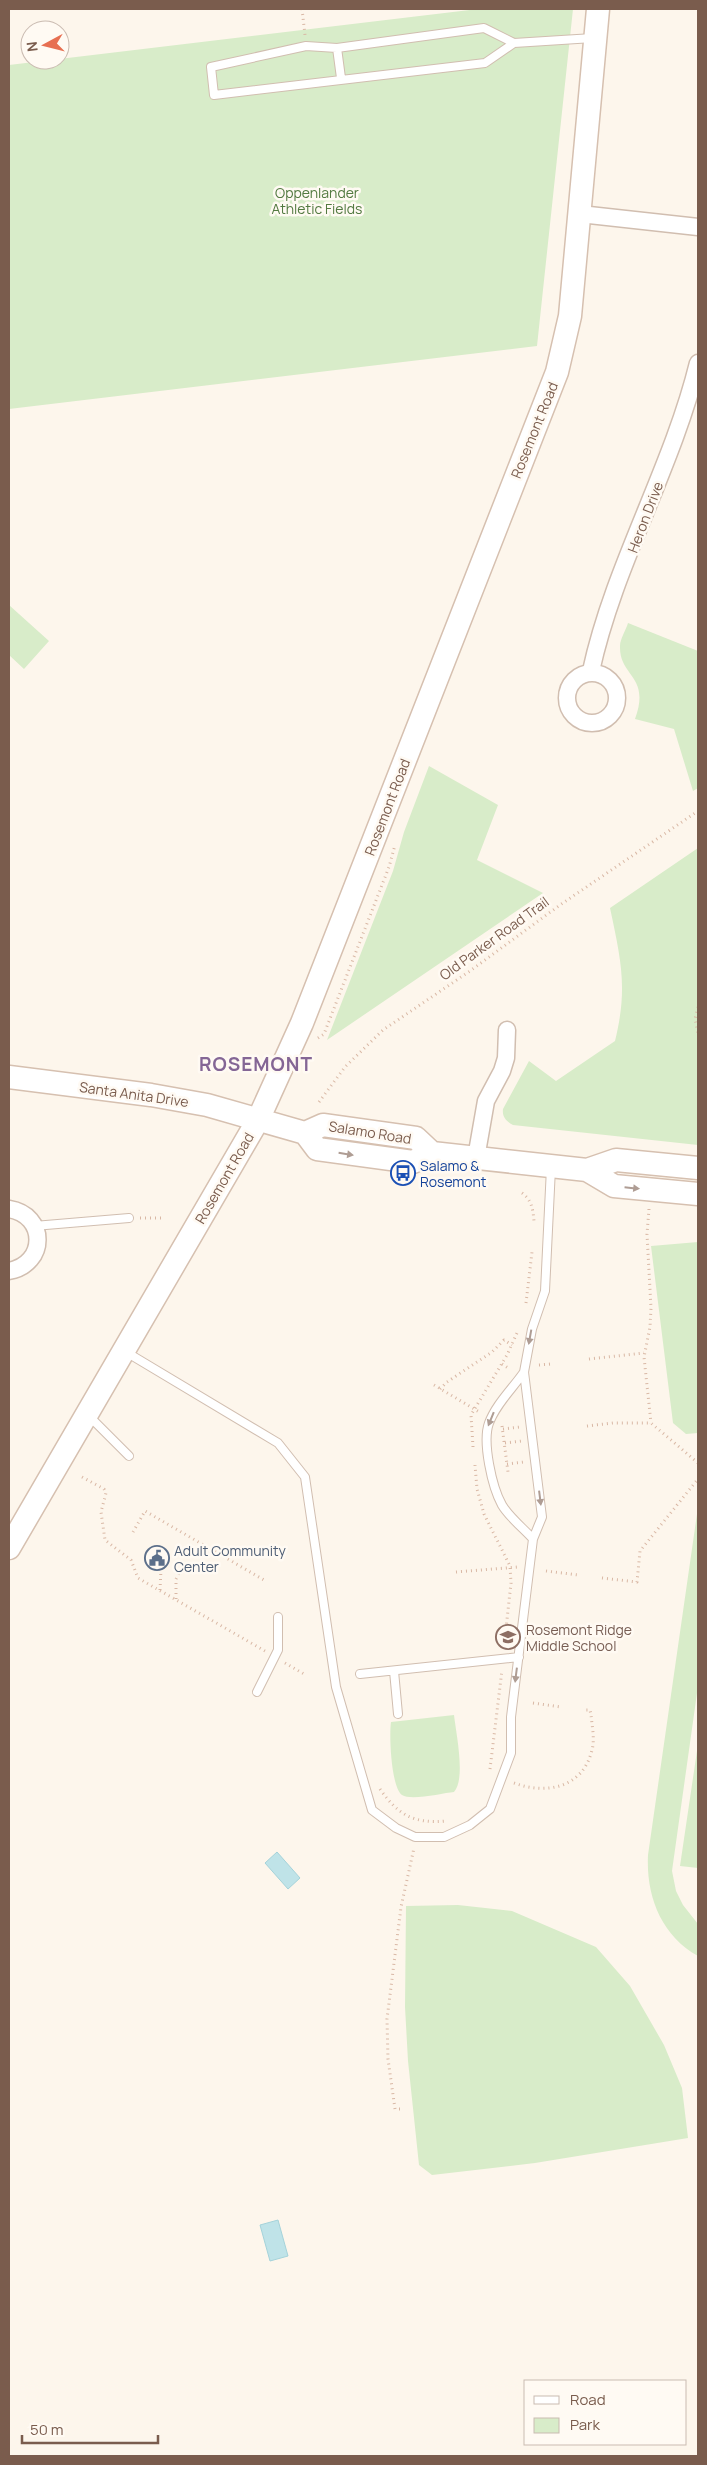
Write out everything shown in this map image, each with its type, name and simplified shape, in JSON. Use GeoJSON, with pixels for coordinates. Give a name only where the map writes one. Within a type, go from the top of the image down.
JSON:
{"type":"FeatureCollection","features":[{"type":"Feature","properties":{"kind":"main road","name":"Rosemont Road"},"geometry":{"type":"LineString","coordinates":[[9,1548],[258,1120],[312,997],[556,372],[568,328],[598,9]]}},
{"type":"Feature","properties":{"kind":"main road","name":"Santa Anita Drive"},"geometry":{"type":"LineString","coordinates":[[9,1077],[181,1100],[258,1120]]}},
{"type":"Feature","properties":{"kind":"main road","name":"Salamo Road"},"geometry":{"type":"LineString","coordinates":[[258,1120],[305,1133],[317,1149],[413,1162],[432,1153],[588,1170],[614,1186],[698,1194]]}},
{"type":"Feature","properties":{"kind":"main road","name":"Salamo Road"},"geometry":{"type":"LineString","coordinates":[[588,1170],[616,1160],[698,1168]]}},
{"type":"Feature","properties":{"kind":"street"},"geometry":{"type":"LineString","coordinates":[[580,214],[698,227]]}},
{"type":"Feature","properties":{"kind":"street","name":"Heron Drive"},"geometry":{"type":"LineString","coordinates":[[591,671],[602,626],[683,418],[698,363]]}},
{"type":"Feature","properties":{"kind":"street"},"geometry":{"type":"LineString","coordinates":[[476,1158],[486,1101],[502,1071],[506,1058],[507,1030]]}},
{"type":"Feature","properties":{"kind":"street"},"geometry":{"type":"LineString","coordinates":[[9,1209],[18,1210],[28,1216],[34,1226],[38,1240],[35,1253],[25,1265],[9,1271]]}},
{"type":"Feature","properties":{"kind":"lane"},"geometry":{"type":"LineString","coordinates":[[514,43],[485,63],[214,94],[211,67],[306,46],[337,48],[484,28],[514,43],[595,38]]}},
{"type":"Feature","properties":{"kind":"lane"},"geometry":{"type":"LineString","coordinates":[[337,48],[341,78]]}},
{"type":"Feature","properties":{"kind":"lane"},"geometry":{"type":"LineString","coordinates":[[123,1351],[278,1443],[305,1477],[336,1687],[372,1810],[396,1828],[415,1837],[444,1837],[470,1825],[490,1809],[511,1753],[511,1717],[533,1539],[542,1517],[524,1372],[532,1329],[545,1291],[551,1166]]}},
{"type":"Feature","properties":{"kind":"lane"},"geometry":{"type":"LineString","coordinates":[[34,1226],[129,1218]]}},
{"type":"Feature","properties":{"kind":"lane"},"geometry":{"type":"LineString","coordinates":[[524,1372],[494,1412],[488,1424],[486,1443],[494,1488],[502,1506],[533,1539]]}},
{"type":"Feature","properties":{"kind":"lane"},"geometry":{"type":"LineString","coordinates":[[87,1414],[129,1456]]}},
{"type":"Feature","properties":{"kind":"lane"},"geometry":{"type":"LineString","coordinates":[[257,1692],[276,1658],[279,1632],[278,1617]]}},
{"type":"Feature","properties":{"kind":"lane"},"geometry":{"type":"LineString","coordinates":[[360,1674],[518,1657]]}},
{"type":"Feature","properties":{"kind":"lane"},"geometry":{"type":"LineString","coordinates":[[394,1671],[398,1714]]}},
{"type":"Feature","properties":{"kind":"path"},"geometry":{"type":"LineString","coordinates":[[302,9],[306,46]]}},
{"type":"Feature","properties":{"kind":"path","name":"Old Parker Road Trail"},"geometry":{"type":"LineString","coordinates":[[319,1102],[345,1067],[382,1030],[470,971],[560,905],[698,811]]}},
{"type":"Feature","properties":{"kind":"path"},"geometry":{"type":"LineString","coordinates":[[698,1007],[695,1019],[698,1033]]}},
{"type":"Feature","properties":{"kind":"path"},"geometry":{"type":"LineString","coordinates":[[522,1193],[532,1205],[534,1228]]}},
{"type":"Feature","properties":{"kind":"path"},"geometry":{"type":"LineString","coordinates":[[650,1206],[647,1234],[651,1308],[650,1327],[644,1353],[651,1423]]}},
{"type":"Feature","properties":{"kind":"path"},"geometry":{"type":"LineString","coordinates":[[129,1218],[165,1218]]}},
{"type":"Feature","properties":{"kind":"path"},"geometry":{"type":"LineString","coordinates":[[524,1308],[533,1247]]}},
{"type":"Feature","properties":{"kind":"path"},"geometry":{"type":"LineString","coordinates":[[474,1455],[470,1429],[471,1415],[502,1364],[518,1331]]}},
{"type":"Feature","properties":{"kind":"path"},"geometry":{"type":"LineString","coordinates":[[440,1389],[447,1382],[492,1352],[504,1340],[512,1345]]}},
{"type":"Feature","properties":{"kind":"path"},"geometry":{"type":"LineString","coordinates":[[589,1359],[644,1353]]}},
{"type":"Feature","properties":{"kind":"path"},"geometry":{"type":"LineString","coordinates":[[502,1364],[508,1368]]}},
{"type":"Feature","properties":{"kind":"path"},"geometry":{"type":"LineString","coordinates":[[539,1365],[551,1364]]}},
{"type":"Feature","properties":{"kind":"path"},"geometry":{"type":"LineString","coordinates":[[434,1385],[481,1414]]}},
{"type":"Feature","properties":{"kind":"path"},"geometry":{"type":"LineString","coordinates":[[587,1426],[613,1423],[651,1423],[698,1463]]}},
{"type":"Feature","properties":{"kind":"path"},"geometry":{"type":"LineString","coordinates":[[508,1472],[503,1428],[522,1427]]}},
{"type":"Feature","properties":{"kind":"path"},"geometry":{"type":"LineString","coordinates":[[505,1443],[523,1441]]}},
{"type":"Feature","properties":{"kind":"path"},"geometry":{"type":"LineString","coordinates":[[507,1464],[526,1462]]}},
{"type":"Feature","properties":{"kind":"path"},"geometry":{"type":"LineString","coordinates":[[474,1463],[484,1514],[510,1566],[510,1592],[503,1659],[488,1775]]}},
{"type":"Feature","properties":{"kind":"path"},"geometry":{"type":"LineString","coordinates":[[82,1477],[104,1488],[106,1493],[101,1512],[105,1540],[131,1560],[138,1578],[204,1614],[304,1674]]}},
{"type":"Feature","properties":{"kind":"path"},"geometry":{"type":"LineString","coordinates":[[602,1578],[637,1582],[640,1551],[698,1479]]}},
{"type":"Feature","properties":{"kind":"path"},"geometry":{"type":"LineString","coordinates":[[133,1532],[145,1511],[264,1580]]}},
{"type":"Feature","properties":{"kind":"path"},"geometry":{"type":"LineString","coordinates":[[160,1590],[161,1569],[164,1562]]}},
{"type":"Feature","properties":{"kind":"path"},"geometry":{"type":"LineString","coordinates":[[236,1571],[240,1566]]}},
{"type":"Feature","properties":{"kind":"path"},"geometry":{"type":"LineString","coordinates":[[456,1572],[510,1566],[518,1567]]}},
{"type":"Feature","properties":{"kind":"path"},"geometry":{"type":"LineString","coordinates":[[546,1571],[578,1575]]}},
{"type":"Feature","properties":{"kind":"path"},"geometry":{"type":"LineString","coordinates":[[176,1599],[176,1579],[180,1572]]}},
{"type":"Feature","properties":{"kind":"path"},"geometry":{"type":"LineString","coordinates":[[533,1703],[561,1707]]}},
{"type":"Feature","properties":{"kind":"path"},"geometry":{"type":"LineString","coordinates":[[514,1783],[528,1788],[547,1789],[562,1786],[575,1779],[586,1766],[592,1750],[591,1716],[590,1710],[586,1710]]}},
{"type":"Feature","properties":{"kind":"path"},"geometry":{"type":"LineString","coordinates":[[379,1788],[392,1805],[409,1818],[427,1823],[453,1818]]}},
{"type":"Feature","properties":{"kind":"path"},"geometry":{"type":"LineString","coordinates":[[400,2109],[395,2109],[388,2059],[387,2019],[401,1907],[415,1837]]}},
{"type":"Feature","properties":{"kind":"green space","name":"Oppenlander Athletic Fields"},"geometry":{"type":"Polygon","coordinates":[[[478,9],[573,9],[537,346],[9,409],[9,65],[20,64],[20,70],[70,70],[70,58],[478,9]]]}},
{"type":"Feature","properties":{"kind":"green space"},"geometry":{"type":"Polygon","coordinates":[[[9,605],[49,641],[24,669],[9,655],[9,605]]]}},
{"type":"Feature","properties":{"kind":"green space"},"geometry":{"type":"Polygon","coordinates":[[[628,623],[698,651],[698,788],[693,791],[674,729],[635,719],[639,705],[639,693],[637,685],[624,664],[620,646],[628,623]]]}},
{"type":"Feature","properties":{"kind":"green space"},"geometry":{"type":"Polygon","coordinates":[[[429,766],[498,805],[477,860],[543,893],[327,1040],[393,871],[404,832],[429,766]]]}},
{"type":"Feature","properties":{"kind":"green space"},"geometry":{"type":"Polygon","coordinates":[[[698,848],[698,1145],[513,1125],[504,1117],[503,1109],[529,1061],[556,1081],[615,1041],[621,1005],[622,974],[610,908],[698,848]]]}},
{"type":"Feature","properties":{"kind":"green space"},"geometry":{"type":"Polygon","coordinates":[[[698,1242],[698,1433],[686,1434],[673,1423],[651,1246],[698,1242]]]}},
{"type":"Feature","properties":{"kind":"green space"},"geometry":{"type":"Polygon","coordinates":[[[698,1507],[698,1686],[672,1871],[676,1891],[683,1905],[698,1924],[698,1956],[674,1937],[658,1913],[650,1885],[648,1855],[698,1507]]]}},
{"type":"Feature","properties":{"kind":"green space"},"geometry":{"type":"Polygon","coordinates":[[[454,1715],[460,1767],[458,1786],[454,1792],[420,1797],[406,1797],[402,1795],[398,1790],[393,1772],[390,1738],[391,1722],[454,1715]]]}},
{"type":"Feature","properties":{"kind":"green space"},"geometry":{"type":"Polygon","coordinates":[[[698,1744],[698,1868],[680,1866],[698,1744]]]}},
{"type":"Feature","properties":{"kind":"green space"},"geometry":{"type":"Polygon","coordinates":[[[458,1905],[512,1911],[596,1947],[630,1986],[664,2045],[682,2088],[688,2138],[535,2163],[432,2175],[419,2165],[408,2061],[405,2007],[406,1906],[458,1905]]]}},
{"type":"Feature","properties":{"kind":"water"},"geometry":{"type":"Polygon","coordinates":[[[277,1852],[300,1878],[288,1889],[265,1863],[277,1852]]]}},
{"type":"Feature","properties":{"kind":"water"},"geometry":{"type":"Polygon","coordinates":[[[278,2220],[288,2256],[270,2261],[260,2225],[278,2220]]]}},
{"type":"Feature","properties":{"kind":"place","name":"Salamo & Rosemont"},"geometry":{"type":"Point","coordinates":[403,1173]}},
{"type":"Feature","properties":{"kind":"place","name":"Adult Community Center"},"geometry":{"type":"Point","coordinates":[157,1558]}},
{"type":"Feature","properties":{"kind":"place","name":"Rosemont Ridge Middle School"},"geometry":{"type":"Point","coordinates":[508,1637]}},
{"type":"Feature","properties":{"kind":"district","name":"ROSEMONT"},"geometry":{"type":"Point","coordinates":[256,1064]}}]}
